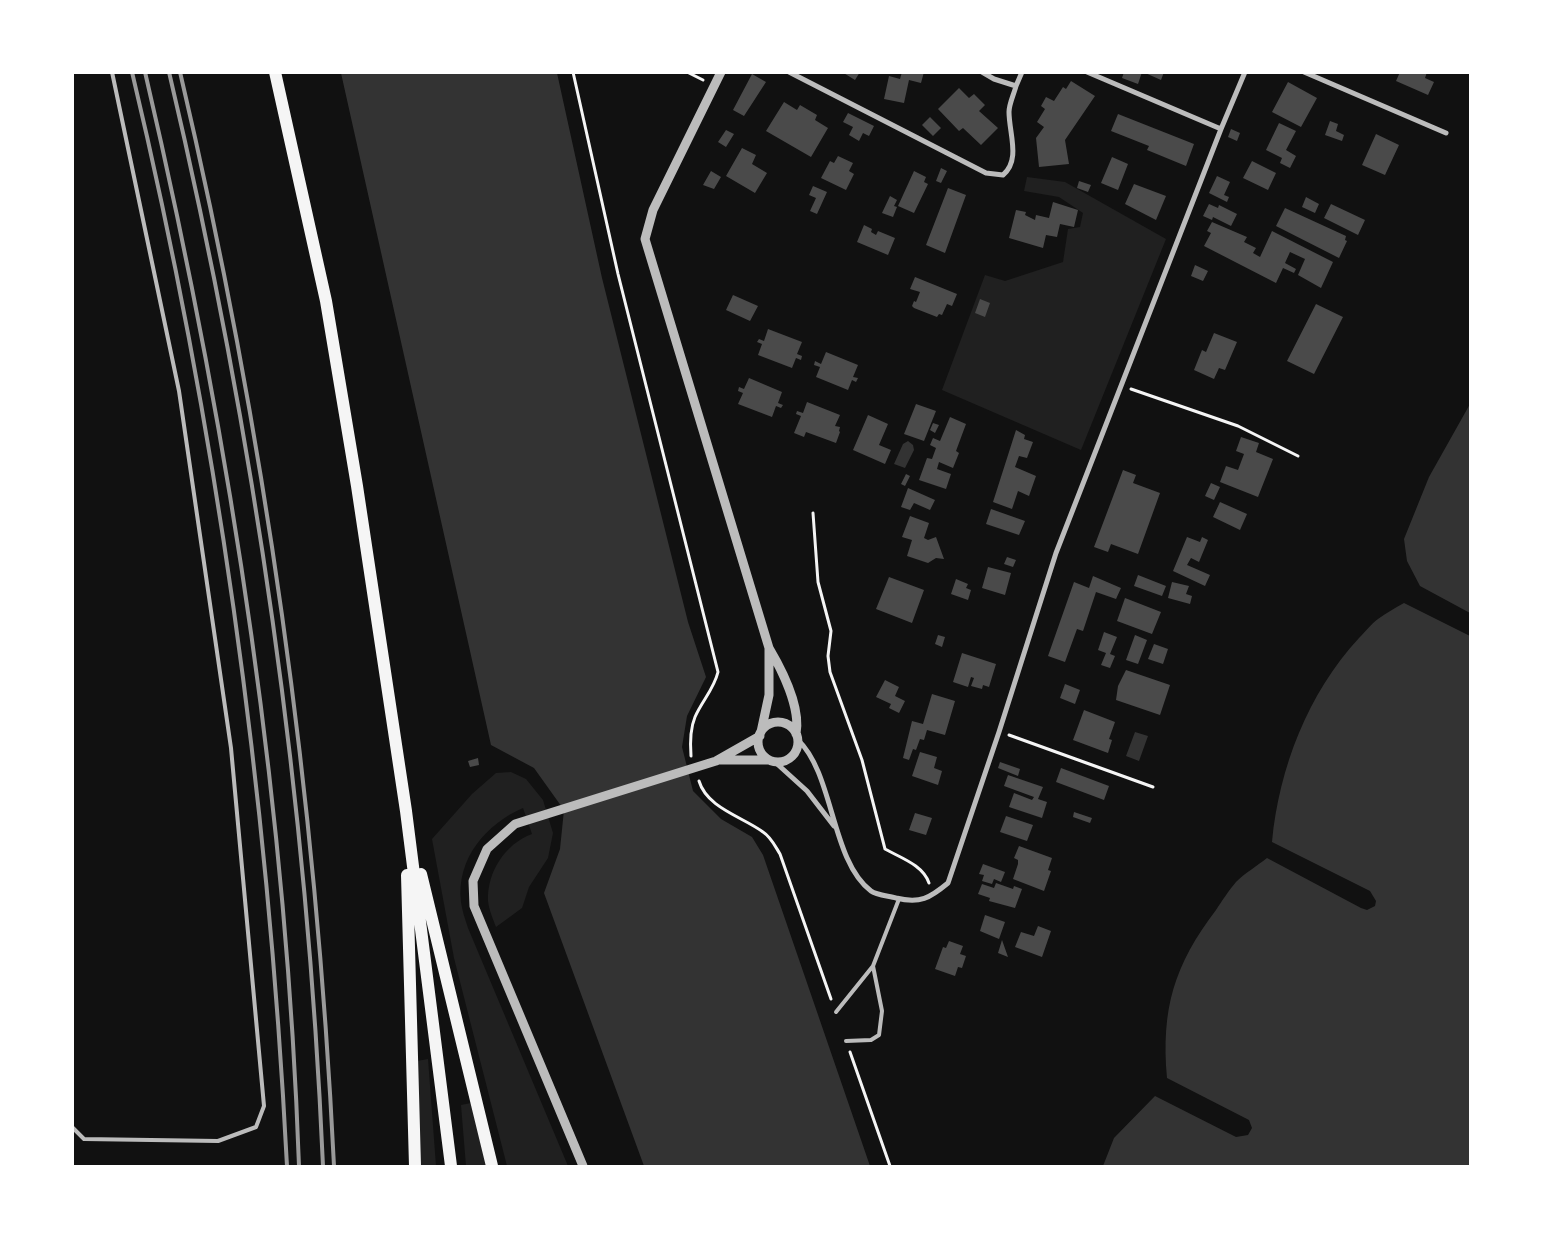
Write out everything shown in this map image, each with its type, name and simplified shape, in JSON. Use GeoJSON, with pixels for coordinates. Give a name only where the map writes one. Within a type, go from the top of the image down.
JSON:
{"type":"FeatureCollection","features":[{"type":"Feature","properties":{"kind":"main road"},"geometry":{"type":"LineString","coordinates":[[275,72],[326,302],[357,486],[406,810],[450,1166]]}},
{"type":"Feature","properties":{"kind":"main road"},"geometry":{"type":"LineString","coordinates":[[406,810],[415,1166]]}},
{"type":"Feature","properties":{"kind":"main road"},"geometry":{"type":"LineString","coordinates":[[406,810],[492,1166]]}},
{"type":"Feature","properties":{"kind":"street"},"geometry":{"type":"LineString","coordinates":[[716,760],[781,762],[792,757],[796,752],[798,719],[780,668],[769,648],[645,239],[653,210],[721,72]]}},
{"type":"Feature","properties":{"kind":"street"},"geometry":{"type":"LineString","coordinates":[[789,72],[986,173],[1003,175],[1010,169],[1013,159],[1009,110],[1022,72]]}},
{"type":"Feature","properties":{"kind":"street"},"geometry":{"type":"LineString","coordinates":[[982,72],[994,79],[1016,86]]}},
{"type":"Feature","properties":{"kind":"street"},"geometry":{"type":"LineString","coordinates":[[1088,72],[1221,129]]}},
{"type":"Feature","properties":{"kind":"street"},"geometry":{"type":"LineString","coordinates":[[583,1166],[474,906],[473,881],[487,849],[515,824],[716,760],[761,734],[770,724],[782,723],[793,729],[804,746],[817,772],[836,828],[854,870],[871,892],[916,901],[934,895],[948,882],[999,732],[1056,553],[1245,72]]}},
{"type":"Feature","properties":{"kind":"street"},"geometry":{"type":"LineString","coordinates":[[1304,72],[1446,133]]}},
{"type":"Feature","properties":{"kind":"street"},"geometry":{"type":"LineString","coordinates":[[769,648],[769,695],[761,734],[761,752],[807,791],[836,828]]}},
{"type":"Feature","properties":{"kind":"lane"},"geometry":{"type":"LineString","coordinates":[[72,1127],[84,1139],[218,1141],[256,1127],[264,1106],[232,748],[179,391],[112,72]]}},
{"type":"Feature","properties":{"kind":"lane"},"geometry":{"type":"LineString","coordinates":[[836,1012],[873,966],[899,898]]}},
{"type":"Feature","properties":{"kind":"lane"},"geometry":{"type":"LineString","coordinates":[[846,1041],[871,1040],[879,1035],[882,1011],[873,966]]}},
{"type":"Feature","properties":{"kind":"path"},"geometry":{"type":"LineString","coordinates":[[573,72],[618,274],[717,665],[716,682],[695,717],[691,733],[690,746],[701,787],[723,809],[762,831],[770,838],[780,854],[836,1012]]}},
{"type":"Feature","properties":{"kind":"path"},"geometry":{"type":"LineString","coordinates":[[1121,386],[1238,426],[1298,456]]}},
{"type":"Feature","properties":{"kind":"path"},"geometry":{"type":"LineString","coordinates":[[813,513],[818,582],[831,631],[828,656],[830,672],[862,760],[885,849],[916,866],[927,875],[934,895]]}},
{"type":"Feature","properties":{"kind":"path"},"geometry":{"type":"LineString","coordinates":[[999,732],[1153,787]]}},
{"type":"Feature","properties":{"kind":"path"},"geometry":{"type":"LineString","coordinates":[[846,1041],[890,1166]]}},
{"type":"Feature","properties":{"kind":"shaded area"},"geometry":{"type":"Polygon","coordinates":[[[341,73],[557,73],[602,278],[688,622],[706,677],[687,716],[682,747],[693,791],[721,819],[752,837],[763,855],[870,1166],[644,1166],[544,893],[560,849],[564,810],[534,768],[491,745],[341,73]]]}},
{"type":"Feature","properties":{"kind":"shaded area"},"geometry":{"type":"Polygon","coordinates":[[[1027,177],[1065,182],[1166,239],[1081,450],[942,390],[985,275],[1005,281],[1063,262],[1068,229],[1080,227],[1083,213],[1059,197],[1024,191],[1027,177]]]}},
{"type":"Feature","properties":{"kind":"shaded area"},"geometry":{"type":"Polygon","coordinates":[[[1470,404],[1470,613],[1420,586],[1407,561],[1404,539],[1429,477],[1470,404]]]}},
{"type":"Feature","properties":{"kind":"shaded area"},"geometry":{"type":"Polygon","coordinates":[[[908,441],[913,445],[914,450],[905,468],[894,464],[903,444],[908,441]]]}},
{"type":"Feature","properties":{"kind":"shaded area"},"geometry":{"type":"Polygon","coordinates":[[[1404,603],[1470,636],[1470,1166],[1103,1166],[1114,1138],[1155,1096],[1236,1137],[1248,1135],[1252,1128],[1249,1120],[1167,1078],[1166,1030],[1169,1009],[1180,969],[1202,930],[1236,882],[1267,858],[1361,908],[1367,910],[1375,906],[1376,901],[1370,891],[1272,842],[1281,787],[1289,759],[1311,707],[1341,660],[1359,638],[1375,621],[1404,603]]]}},
{"type":"Feature","properties":{"kind":"shaded area"},"geometry":{"type":"Polygon","coordinates":[[[1135,732],[1148,736],[1139,761],[1126,756],[1135,732]]]}},
{"type":"Feature","properties":{"kind":"shaded area"},"geometry":{"type":"Polygon","coordinates":[[[511,772],[526,779],[543,800],[553,833],[548,858],[529,887],[522,908],[496,927],[490,911],[488,890],[494,870],[506,852],[522,839],[532,834],[523,808],[497,823],[476,845],[463,871],[461,902],[468,928],[568,1166],[507,1166],[454,958],[432,839],[472,794],[496,773],[511,772]]]}},
{"type":"Feature","properties":{"kind":"shaded area"},"geometry":{"type":"Polygon","coordinates":[[[428,1059],[436,1166],[420,1166],[417,1061],[428,1059]]]}},
{"type":"Feature","properties":{"kind":"shaded area"},"geometry":{"type":"Polygon","coordinates":[[[471,1103],[486,1166],[466,1166],[461,1105],[471,1103]]]}},
{"type":"Feature","properties":{"kind":"building"},"geometry":{"type":"Polygon","coordinates":[[[842,72],[860,72],[855,80],[842,72]]]}},
{"type":"Feature","properties":{"kind":"building"},"geometry":{"type":"Polygon","coordinates":[[[902,72],[924,72],[921,83],[909,80],[904,103],[884,99],[889,76],[900,79],[902,72]]]}},
{"type":"Feature","properties":{"kind":"building"},"geometry":{"type":"Polygon","coordinates":[[[1124,72],[1142,72],[1138,84],[1122,78],[1124,72]]]}},
{"type":"Feature","properties":{"kind":"building"},"geometry":{"type":"Polygon","coordinates":[[[1143,72],[1164,72],[1161,80],[1143,72]]]}},
{"type":"Feature","properties":{"kind":"building"},"geometry":{"type":"Polygon","coordinates":[[[1400,72],[1427,72],[1425,78],[1434,82],[1428,95],[1396,81],[1400,72]]]}},
{"type":"Feature","properties":{"kind":"building"},"geometry":{"type":"Polygon","coordinates":[[[752,74],[766,82],[744,116],[733,110],[752,74]]]}},
{"type":"Feature","properties":{"kind":"building"},"geometry":{"type":"Polygon","coordinates":[[[1071,81],[1095,96],[1065,140],[1069,164],[1039,167],[1036,138],[1044,127],[1037,122],[1045,109],[1041,106],[1046,97],[1054,101],[1063,87],[1066,89],[1071,81]]]}},
{"type":"Feature","properties":{"kind":"building"},"geometry":{"type":"Polygon","coordinates":[[[1288,82],[1317,98],[1301,127],[1272,112],[1288,82]]]}},
{"type":"Feature","properties":{"kind":"building"},"geometry":{"type":"Polygon","coordinates":[[[959,88],[969,98],[974,94],[985,105],[979,111],[998,128],[981,145],[963,128],[959,131],[938,109],[959,88]]]}},
{"type":"Feature","properties":{"kind":"building"},"geometry":{"type":"Polygon","coordinates":[[[784,102],[797,110],[800,105],[817,115],[815,120],[828,128],[811,157],[766,131],[784,102]]]}},
{"type":"Feature","properties":{"kind":"building"},"geometry":{"type":"Polygon","coordinates":[[[848,113],[874,126],[869,136],[863,133],[859,141],[849,135],[853,127],[843,122],[848,113]]]}},
{"type":"Feature","properties":{"kind":"building"},"geometry":{"type":"Polygon","coordinates":[[[1118,114],[1194,144],[1186,166],[1147,150],[1149,146],[1111,131],[1118,114]]]}},
{"type":"Feature","properties":{"kind":"building"},"geometry":{"type":"Polygon","coordinates":[[[930,117],[941,128],[933,136],[922,125],[930,117]]]}},
{"type":"Feature","properties":{"kind":"building"},"geometry":{"type":"Polygon","coordinates":[[[1330,121],[1338,124],[1336,131],[1344,135],[1342,141],[1325,135],[1330,121]]]}},
{"type":"Feature","properties":{"kind":"building"},"geometry":{"type":"Polygon","coordinates":[[[1279,123],[1296,131],[1286,150],[1296,156],[1290,168],[1280,163],[1282,158],[1266,150],[1279,123]]]}},
{"type":"Feature","properties":{"kind":"building"},"geometry":{"type":"Polygon","coordinates":[[[1231,129],[1240,133],[1237,141],[1228,137],[1231,129]]]}},
{"type":"Feature","properties":{"kind":"building"},"geometry":{"type":"Polygon","coordinates":[[[726,130],[734,134],[726,147],[718,142],[726,130]]]}},
{"type":"Feature","properties":{"kind":"building"},"geometry":{"type":"Polygon","coordinates":[[[1376,134],[1399,145],[1385,175],[1362,165],[1376,134]]]}},
{"type":"Feature","properties":{"kind":"building"},"geometry":{"type":"Polygon","coordinates":[[[742,148],[756,155],[752,164],[767,173],[755,193],[726,176],[742,148]]]}},
{"type":"Feature","properties":{"kind":"building"},"geometry":{"type":"Polygon","coordinates":[[[838,156],[853,163],[849,171],[854,174],[846,190],[821,178],[830,161],[834,163],[838,156]]]}},
{"type":"Feature","properties":{"kind":"building"},"geometry":{"type":"Polygon","coordinates":[[[1112,157],[1128,164],[1118,190],[1101,183],[1112,157]]]}},
{"type":"Feature","properties":{"kind":"building"},"geometry":{"type":"Polygon","coordinates":[[[1252,161],[1276,173],[1268,190],[1243,178],[1252,161]]]}},
{"type":"Feature","properties":{"kind":"building"},"geometry":{"type":"Polygon","coordinates":[[[941,168],[947,171],[941,183],[936,181],[941,168]]]}},
{"type":"Feature","properties":{"kind":"building"},"geometry":{"type":"Polygon","coordinates":[[[711,171],[721,177],[714,189],[703,185],[711,171]]]}},
{"type":"Feature","properties":{"kind":"building"},"geometry":{"type":"Polygon","coordinates":[[[914,171],[926,177],[924,182],[928,184],[914,213],[898,206],[914,171]]]}},
{"type":"Feature","properties":{"kind":"building"},"geometry":{"type":"Polygon","coordinates":[[[1217,176],[1230,182],[1224,195],[1229,197],[1227,202],[1209,193],[1217,176]]]}},
{"type":"Feature","properties":{"kind":"building"},"geometry":{"type":"Polygon","coordinates":[[[1079,181],[1091,185],[1088,192],[1077,188],[1079,181]]]}},
{"type":"Feature","properties":{"kind":"building"},"geometry":{"type":"Polygon","coordinates":[[[1134,184],[1166,196],[1156,220],[1125,204],[1134,184]]]}},
{"type":"Feature","properties":{"kind":"building"},"geometry":{"type":"Polygon","coordinates":[[[813,186],[827,192],[817,214],[810,211],[816,198],[809,195],[813,186]]]}},
{"type":"Feature","properties":{"kind":"building"},"geometry":{"type":"Polygon","coordinates":[[[948,188],[966,195],[945,253],[926,245],[948,188]]]}},
{"type":"Feature","properties":{"kind":"building"},"geometry":{"type":"Polygon","coordinates":[[[890,196],[897,200],[894,206],[897,207],[893,217],[882,213],[890,196]]]}},
{"type":"Feature","properties":{"kind":"building"},"geometry":{"type":"Polygon","coordinates":[[[1306,197],[1319,204],[1315,213],[1302,207],[1306,197]]]}},
{"type":"Feature","properties":{"kind":"building"},"geometry":{"type":"Polygon","coordinates":[[[1053,202],[1078,210],[1074,227],[1060,224],[1057,237],[1046,235],[1043,248],[1009,238],[1016,210],[1026,212],[1025,215],[1035,220],[1036,215],[1049,218],[1053,202]]]}},
{"type":"Feature","properties":{"kind":"building"},"geometry":{"type":"Polygon","coordinates":[[[1209,204],[1218,208],[1219,205],[1237,214],[1231,226],[1213,217],[1212,220],[1203,216],[1209,204]]]}},
{"type":"Feature","properties":{"kind":"building"},"geometry":{"type":"Polygon","coordinates":[[[1331,204],[1365,220],[1358,235],[1324,218],[1331,204]]]}},
{"type":"Feature","properties":{"kind":"building"},"geometry":{"type":"Polygon","coordinates":[[[1285,208],[1346,236],[1345,240],[1347,241],[1339,258],[1276,226],[1285,208]]]}},
{"type":"Feature","properties":{"kind":"building"},"geometry":{"type":"Polygon","coordinates":[[[1212,222],[1247,237],[1244,242],[1256,248],[1253,253],[1260,257],[1272,231],[1333,262],[1321,288],[1298,275],[1305,259],[1290,252],[1285,263],[1296,269],[1294,273],[1283,268],[1276,283],[1204,246],[1211,233],[1207,231],[1212,222]]]}},
{"type":"Feature","properties":{"kind":"building"},"geometry":{"type":"Polygon","coordinates":[[[864,225],[872,229],[871,232],[876,235],[878,231],[895,238],[888,255],[857,242],[864,225]]]}},
{"type":"Feature","properties":{"kind":"building"},"geometry":{"type":"Polygon","coordinates":[[[1195,265],[1208,271],[1203,281],[1191,276],[1195,265]]]}},
{"type":"Feature","properties":{"kind":"building"},"geometry":{"type":"Polygon","coordinates":[[[915,277],[957,294],[952,306],[947,304],[942,315],[939,314],[937,317],[914,308],[912,306],[920,292],[910,289],[915,277]]]}},
{"type":"Feature","properties":{"kind":"building"},"geometry":{"type":"Polygon","coordinates":[[[733,295],[758,306],[750,321],[726,310],[733,295]]]}},
{"type":"Feature","properties":{"kind":"building"},"geometry":{"type":"Polygon","coordinates":[[[980,299],[990,303],[985,317],[975,313],[980,299]]]}},
{"type":"Feature","properties":{"kind":"building"},"geometry":{"type":"Polygon","coordinates":[[[1316,304],[1343,317],[1314,374],[1287,361],[1316,304]]]}},
{"type":"Feature","properties":{"kind":"building"},"geometry":{"type":"Polygon","coordinates":[[[768,329],[802,342],[797,354],[802,356],[801,360],[796,358],[792,368],[758,355],[762,344],[757,342],[759,339],[764,341],[768,329]]]}},
{"type":"Feature","properties":{"kind":"building"},"geometry":{"type":"Polygon","coordinates":[[[1214,333],[1237,342],[1225,370],[1219,368],[1214,379],[1194,370],[1202,350],[1206,352],[1214,333]]]}},
{"type":"Feature","properties":{"kind":"building"},"geometry":{"type":"Polygon","coordinates":[[[826,352],[858,365],[853,377],[858,378],[856,382],[852,380],[848,390],[816,377],[820,367],[814,365],[815,361],[821,364],[826,352]]]}},
{"type":"Feature","properties":{"kind":"building"},"geometry":{"type":"Polygon","coordinates":[[[749,378],[782,392],[778,403],[783,405],[781,408],[776,406],[772,417],[738,404],[743,393],[738,391],[739,387],[744,389],[749,378]]]}},
{"type":"Feature","properties":{"kind":"building"},"geometry":{"type":"Polygon","coordinates":[[[807,402],[840,415],[835,426],[840,427],[836,443],[806,432],[804,437],[794,433],[801,416],[796,414],[797,411],[803,413],[807,402]]]}},
{"type":"Feature","properties":{"kind":"building"},"geometry":{"type":"Polygon","coordinates":[[[916,404],[936,411],[924,441],[904,434],[916,404]]]}},
{"type":"Feature","properties":{"kind":"building"},"geometry":{"type":"Polygon","coordinates":[[[868,415],[888,424],[879,445],[891,450],[885,464],[853,450],[868,415]]]}},
{"type":"Feature","properties":{"kind":"building"},"geometry":{"type":"Polygon","coordinates":[[[950,417],[966,424],[956,451],[959,453],[953,468],[939,462],[937,469],[951,474],[946,489],[919,480],[927,458],[932,459],[936,448],[930,445],[933,438],[940,441],[950,417]]]}},
{"type":"Feature","properties":{"kind":"building"},"geometry":{"type":"Polygon","coordinates":[[[933,423],[939,425],[935,433],[930,430],[933,423]]]}},
{"type":"Feature","properties":{"kind":"building"},"geometry":{"type":"Polygon","coordinates":[[[1016,430],[1025,435],[1024,439],[1033,442],[1027,458],[1019,456],[1015,467],[1036,476],[1029,496],[1018,491],[1012,509],[993,502],[1016,430]]]}},
{"type":"Feature","properties":{"kind":"building"},"geometry":{"type":"Polygon","coordinates":[[[1241,437],[1259,443],[1256,452],[1273,459],[1258,497],[1220,482],[1226,466],[1238,470],[1244,454],[1236,451],[1241,437]]]}},
{"type":"Feature","properties":{"kind":"building"},"geometry":{"type":"Polygon","coordinates":[[[1123,470],[1136,475],[1133,483],[1160,493],[1138,554],[1111,544],[1108,552],[1094,547],[1123,470]]]}},
{"type":"Feature","properties":{"kind":"building"},"geometry":{"type":"Polygon","coordinates":[[[906,474],[910,476],[905,486],[901,484],[906,474]]]}},
{"type":"Feature","properties":{"kind":"building"},"geometry":{"type":"Polygon","coordinates":[[[1211,483],[1220,487],[1214,500],[1205,496],[1211,483]]]}},
{"type":"Feature","properties":{"kind":"building"},"geometry":{"type":"Polygon","coordinates":[[[908,488],[935,500],[930,510],[914,503],[910,510],[901,507],[908,488]]]}},
{"type":"Feature","properties":{"kind":"building"},"geometry":{"type":"Polygon","coordinates":[[[1220,502],[1247,514],[1240,530],[1213,517],[1220,502]]]}},
{"type":"Feature","properties":{"kind":"building"},"geometry":{"type":"Polygon","coordinates":[[[991,509],[1025,521],[1019,535],[986,524],[991,509]]]}},
{"type":"Feature","properties":{"kind":"building"},"geometry":{"type":"Polygon","coordinates":[[[910,516],[929,523],[924,538],[928,540],[936,537],[944,559],[936,558],[928,563],[907,556],[912,540],[902,537],[910,516]]]}},
{"type":"Feature","properties":{"kind":"building"},"geometry":{"type":"Polygon","coordinates":[[[1187,537],[1200,542],[1202,537],[1208,540],[1199,562],[1191,558],[1187,565],[1210,575],[1205,586],[1173,571],[1187,537]]]}},
{"type":"Feature","properties":{"kind":"building"},"geometry":{"type":"Polygon","coordinates":[[[1007,557],[1016,560],[1013,567],[1004,564],[1007,557]]]}},
{"type":"Feature","properties":{"kind":"building"},"geometry":{"type":"Polygon","coordinates":[[[988,567],[1011,573],[1005,595],[982,588],[988,567]]]}},
{"type":"Feature","properties":{"kind":"building"},"geometry":{"type":"Polygon","coordinates":[[[1138,575],[1166,586],[1162,596],[1134,586],[1138,575]]]}},
{"type":"Feature","properties":{"kind":"building"},"geometry":{"type":"Polygon","coordinates":[[[1093,576],[1121,588],[1116,599],[1096,592],[1083,631],[1077,629],[1065,662],[1048,656],[1074,582],[1089,588],[1093,576]]]}},
{"type":"Feature","properties":{"kind":"building"},"geometry":{"type":"Polygon","coordinates":[[[889,577],[924,590],[912,623],[876,609],[889,577]]]}},
{"type":"Feature","properties":{"kind":"building"},"geometry":{"type":"Polygon","coordinates":[[[956,579],[968,584],[966,588],[971,590],[968,600],[951,594],[956,579]]]}},
{"type":"Feature","properties":{"kind":"building"},"geometry":{"type":"Polygon","coordinates":[[[1172,582],[1189,586],[1186,594],[1192,596],[1190,604],[1168,598],[1172,582]]]}},
{"type":"Feature","properties":{"kind":"building"},"geometry":{"type":"Polygon","coordinates":[[[1125,598],[1161,612],[1152,634],[1117,621],[1125,598]]]}},
{"type":"Feature","properties":{"kind":"building"},"geometry":{"type":"Polygon","coordinates":[[[1104,632],[1117,637],[1110,654],[1115,656],[1110,668],[1101,665],[1106,653],[1098,650],[1104,632]]]}},
{"type":"Feature","properties":{"kind":"building"},"geometry":{"type":"Polygon","coordinates":[[[938,635],[945,637],[942,647],[935,644],[938,635]]]}},
{"type":"Feature","properties":{"kind":"building"},"geometry":{"type":"Polygon","coordinates":[[[1135,635],[1147,640],[1138,664],[1126,660],[1135,635]]]}},
{"type":"Feature","properties":{"kind":"building"},"geometry":{"type":"Polygon","coordinates":[[[1154,644],[1168,649],[1163,664],[1148,659],[1154,644]]]}},
{"type":"Feature","properties":{"kind":"building"},"geometry":{"type":"Polygon","coordinates":[[[962,653],[996,664],[989,687],[983,685],[982,689],[971,686],[974,678],[971,677],[968,687],[953,682],[962,653]]]}},
{"type":"Feature","properties":{"kind":"building"},"geometry":{"type":"Polygon","coordinates":[[[1126,670],[1170,685],[1160,715],[1116,700],[1118,686],[1126,670]]]}},
{"type":"Feature","properties":{"kind":"building"},"geometry":{"type":"Polygon","coordinates":[[[885,680],[899,687],[895,696],[905,701],[899,713],[889,708],[891,704],[876,697],[885,680]]]}},
{"type":"Feature","properties":{"kind":"building"},"geometry":{"type":"Polygon","coordinates":[[[1065,684],[1080,690],[1075,704],[1060,698],[1065,684]]]}},
{"type":"Feature","properties":{"kind":"building"},"geometry":{"type":"Polygon","coordinates":[[[932,694],[955,701],[945,735],[927,730],[924,740],[920,739],[916,750],[913,749],[909,760],[903,758],[912,721],[923,724],[932,694]]]}},
{"type":"Feature","properties":{"kind":"building"},"geometry":{"type":"Polygon","coordinates":[[[1084,710],[1115,722],[1109,739],[1112,740],[1108,753],[1073,740],[1084,710]]]}},
{"type":"Feature","properties":{"kind":"building"},"geometry":{"type":"Polygon","coordinates":[[[920,752],[937,757],[934,768],[942,771],[938,785],[912,776],[920,752]]]}},
{"type":"Feature","properties":{"kind":"building"},"geometry":{"type":"Polygon","coordinates":[[[478,758],[479,765],[470,767],[468,761],[478,758]]]}},
{"type":"Feature","properties":{"kind":"building"},"geometry":{"type":"Polygon","coordinates":[[[1000,762],[1020,769],[1018,776],[998,768],[1000,762]]]}},
{"type":"Feature","properties":{"kind":"building"},"geometry":{"type":"Polygon","coordinates":[[[1061,768],[1109,786],[1104,800],[1056,782],[1061,768]]]}},
{"type":"Feature","properties":{"kind":"building"},"geometry":{"type":"Polygon","coordinates":[[[1008,775],[1043,787],[1038,799],[1047,802],[1042,818],[1009,807],[1014,793],[1032,800],[1034,797],[1004,786],[1008,775]]]}},
{"type":"Feature","properties":{"kind":"building"},"geometry":{"type":"Polygon","coordinates":[[[1074,812],[1092,818],[1090,823],[1073,817],[1074,812]]]}},
{"type":"Feature","properties":{"kind":"building"},"geometry":{"type":"Polygon","coordinates":[[[915,813],[932,818],[926,835],[909,830],[915,813]]]}},
{"type":"Feature","properties":{"kind":"building"},"geometry":{"type":"Polygon","coordinates":[[[1006,816],[1033,825],[1027,841],[1000,832],[1006,816]]]}},
{"type":"Feature","properties":{"kind":"building"},"geometry":{"type":"Polygon","coordinates":[[[1019,846],[1052,858],[1048,870],[1051,871],[1044,891],[1013,879],[1018,864],[1018,860],[1014,858],[1019,846]]]}},
{"type":"Feature","properties":{"kind":"building"},"geometry":{"type":"Polygon","coordinates":[[[983,864],[1005,872],[1001,882],[994,879],[992,884],[982,881],[984,875],[979,874],[983,864]]]}},
{"type":"Feature","properties":{"kind":"building"},"geometry":{"type":"Polygon","coordinates":[[[996,883],[1013,889],[1014,886],[1022,889],[1015,908],[989,901],[990,898],[978,894],[982,884],[994,888],[996,883]]]}},
{"type":"Feature","properties":{"kind":"building"},"geometry":{"type":"Polygon","coordinates":[[[985,915],[1005,922],[999,939],[980,931],[985,915]]]}},
{"type":"Feature","properties":{"kind":"building"},"geometry":{"type":"Polygon","coordinates":[[[1038,926],[1051,931],[1042,957],[1015,947],[1021,932],[1034,936],[1038,926]]]}},
{"type":"Feature","properties":{"kind":"building"},"geometry":{"type":"Polygon","coordinates":[[[1002,940],[1008,957],[998,953],[1002,940]]]}},
{"type":"Feature","properties":{"kind":"building"},"geometry":{"type":"Polygon","coordinates":[[[949,941],[963,946],[960,954],[966,956],[962,968],[958,967],[955,976],[935,969],[943,947],[946,948],[949,941]]]}},
{"type":"Feature","properties":{"kind":"railway"},"geometry":{"type":"LineString","coordinates":[[132,72],[163,207],[190,343],[214,479],[235,616],[267,890],[287,1166]]}},
{"type":"Feature","properties":{"kind":"railway"},"geometry":{"type":"LineString","coordinates":[[145,72],[203,343],[249,616],[267,753],[281,890],[292,1028],[299,1166]]}},
{"type":"Feature","properties":{"kind":"railway"},"geometry":{"type":"LineString","coordinates":[[169,72],[227,343],[251,479],[272,616],[290,753],[304,890],[323,1166]]}},
{"type":"Feature","properties":{"kind":"railway"},"geometry":{"type":"LineString","coordinates":[[180,72],[210,207],[237,343],[261,479],[282,616],[300,752],[314,890],[326,1028],[334,1166]]}}]}
